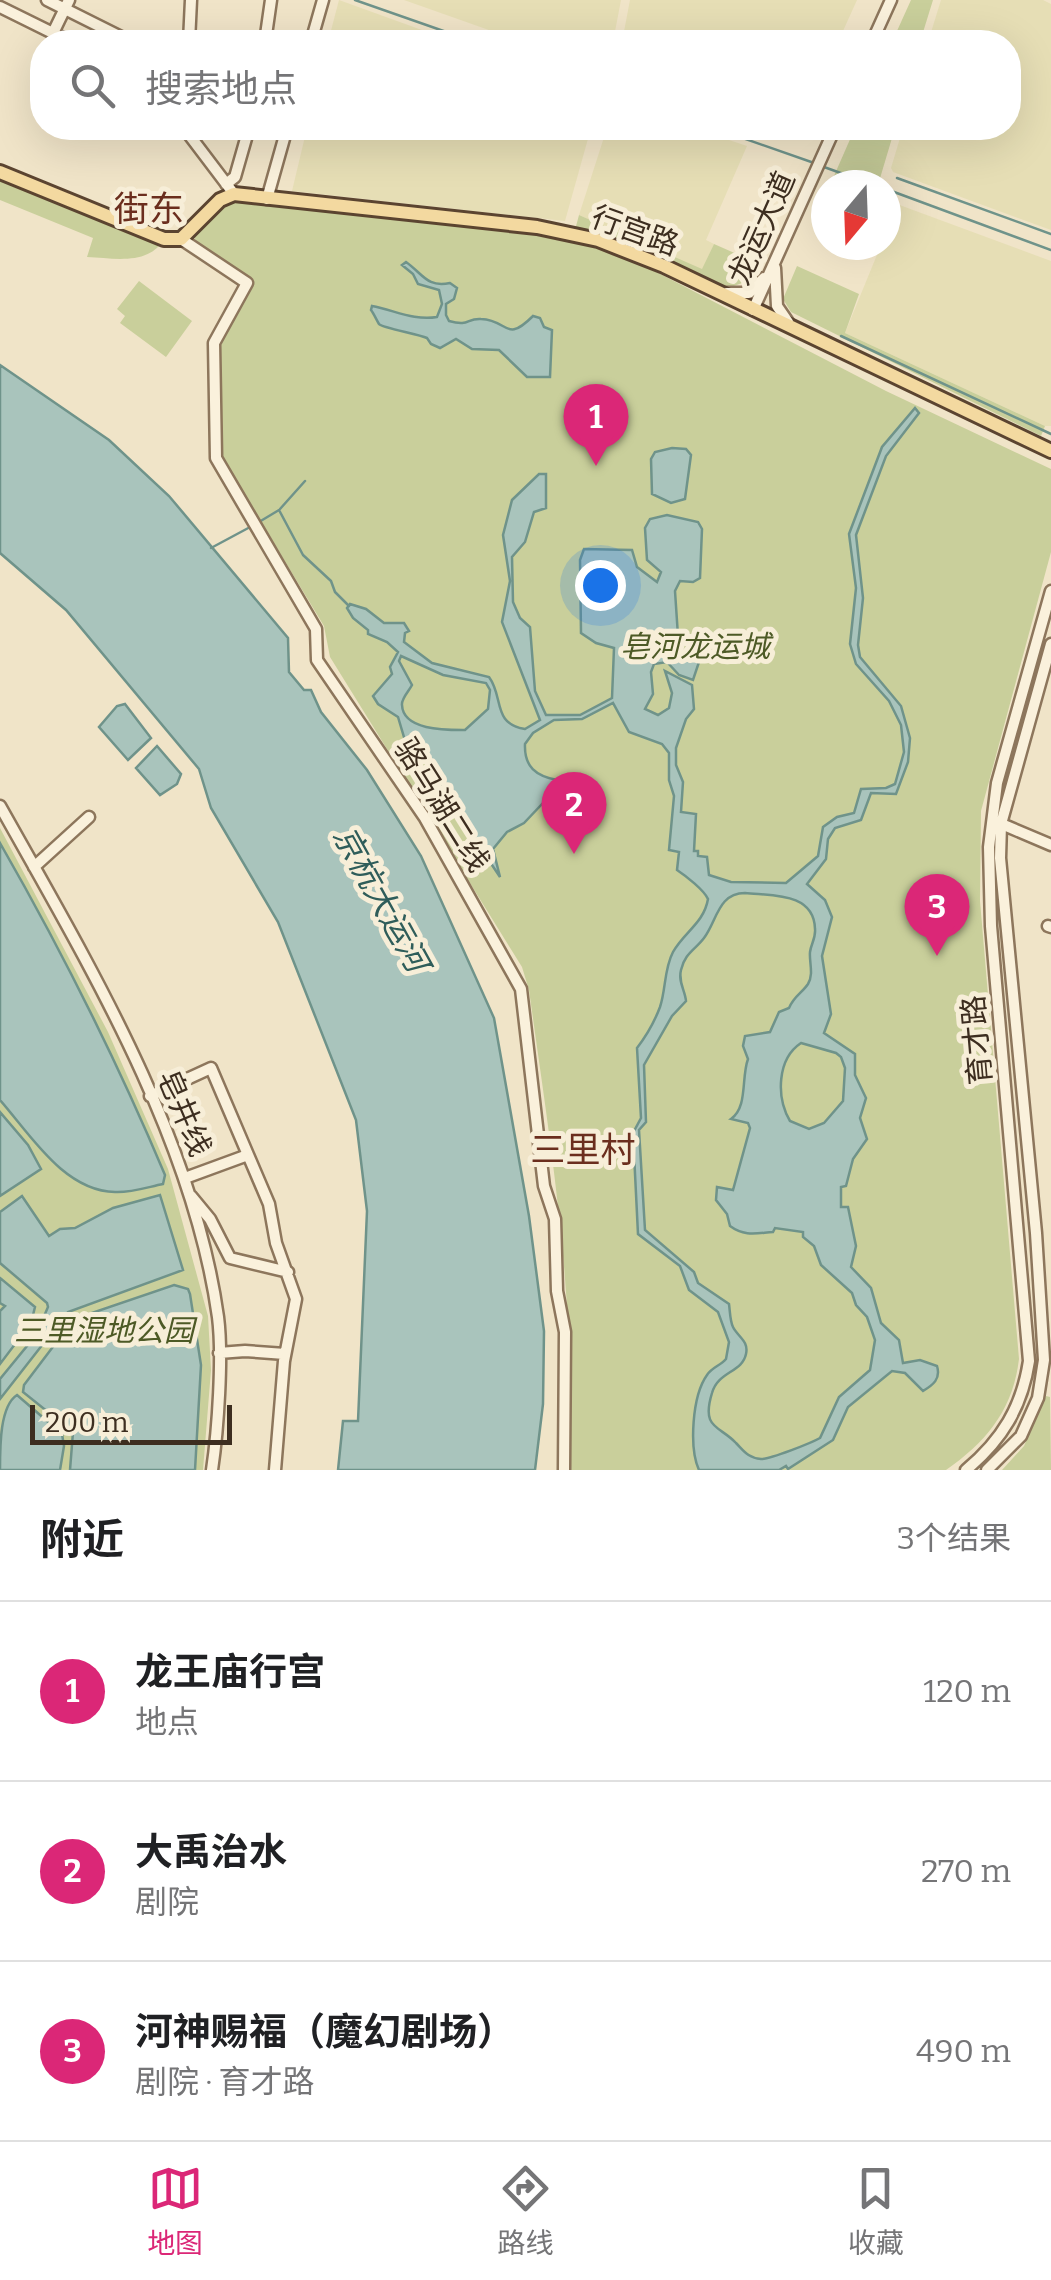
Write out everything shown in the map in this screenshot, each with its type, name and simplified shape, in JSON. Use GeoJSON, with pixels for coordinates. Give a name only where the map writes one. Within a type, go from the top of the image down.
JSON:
{"type":"FeatureCollection","features":[{"type":"Feature","properties":{"kind":"main road"},"geometry":{"type":"LineString","coordinates":[[0,172],[164,239],[181,239],[230,189]]}},
{"type":"Feature","properties":{"kind":"main road","name":"行宫路"},"geometry":{"type":"LineString","coordinates":[[230,189],[267,199],[558,231],[628,249],[1051,451]]}},
{"type":"Feature","properties":{"kind":"street"},"geometry":{"type":"LineString","coordinates":[[46,0],[67,4],[111,30]]}},
{"type":"Feature","properties":{"kind":"street"},"geometry":{"type":"LineString","coordinates":[[190,30],[191,0]]}},
{"type":"Feature","properties":{"kind":"street"},"geometry":{"type":"LineString","coordinates":[[267,30],[271,0]]}},
{"type":"Feature","properties":{"kind":"street"},"geometry":{"type":"LineString","coordinates":[[314,30],[323,0]]}},
{"type":"Feature","properties":{"kind":"street"},"geometry":{"type":"LineString","coordinates":[[877,30],[891,0]]}},
{"type":"Feature","properties":{"kind":"street"},"geometry":{"type":"LineString","coordinates":[[54,30],[67,4]]}},
{"type":"Feature","properties":{"kind":"street"},"geometry":{"type":"LineString","coordinates":[[0,7],[47,30]]}},
{"type":"Feature","properties":{"kind":"street"},"geometry":{"type":"LineString","coordinates":[[193,140],[230,189]]}},
{"type":"Feature","properties":{"kind":"street"},"geometry":{"type":"LineString","coordinates":[[230,189],[246,140]]}},
{"type":"Feature","properties":{"kind":"street"},"geometry":{"type":"LineString","coordinates":[[267,199],[284,140]]}},
{"type":"Feature","properties":{"kind":"street","name":"龙运大道"},"geometry":{"type":"LineString","coordinates":[[754,310],[829,140]]}},
{"type":"Feature","properties":{"kind":"street","name":"骆马湖二线"},"geometry":{"type":"LineString","coordinates":[[181,239],[247,283],[214,343],[216,458],[316,629],[317,660],[425,818],[521,989],[544,1186],[555,1219],[557,1292],[565,1332],[564,1470]]}},
{"type":"Feature","properties":{"kind":"street"},"geometry":{"type":"LineString","coordinates":[[714,290],[749,293],[774,263]]}},
{"type":"Feature","properties":{"kind":"street"},"geometry":{"type":"LineString","coordinates":[[774,263],[777,306],[800,332]]}},
{"type":"Feature","properties":{"kind":"street","name":"育才路"},"geometry":{"type":"LineString","coordinates":[[966,1470],[1006,1430],[1020,1398],[1029,1361],[990,899],[996,822],[1051,591]]}},
{"type":"Feature","properties":{"kind":"street","name":"育才路"},"geometry":{"type":"LineString","coordinates":[[988,1470],[1021,1436],[1045,1392],[1038,1262],[996,822],[1047,672],[1051,644]]}},
{"type":"Feature","properties":{"kind":"street"},"geometry":{"type":"LineString","coordinates":[[1030,667],[1047,672]]}},
{"type":"Feature","properties":{"kind":"street","name":"皂井线"},"geometry":{"type":"LineString","coordinates":[[0,806],[150,1096],[184,1178],[210,1270],[218,1321],[220,1353],[212,1470]]}},
{"type":"Feature","properties":{"kind":"street"},"geometry":{"type":"LineString","coordinates":[[34,867],[89,817]]}},
{"type":"Feature","properties":{"kind":"street"},"geometry":{"type":"LineString","coordinates":[[996,822],[1051,845]]}},
{"type":"Feature","properties":{"kind":"street"},"geometry":{"type":"LineString","coordinates":[[150,1096],[211,1068],[268,1204],[276,1243],[296,1299],[285,1354],[276,1470]]}},
{"type":"Feature","properties":{"kind":"street"},"geometry":{"type":"LineString","coordinates":[[184,1178],[246,1156]]}},
{"type":"Feature","properties":{"kind":"street"},"geometry":{"type":"LineString","coordinates":[[189,1194],[210,1219],[230,1258],[288,1272]]}},
{"type":"Feature","properties":{"kind":"street"},"geometry":{"type":"LineString","coordinates":[[1038,1262],[1051,1266]]}},
{"type":"Feature","properties":{"kind":"street"},"geometry":{"type":"LineString","coordinates":[[220,1353],[285,1354]]}},
{"type":"Feature","properties":{"kind":"shaded area"},"geometry":{"type":"Polygon","coordinates":[[[339,0],[422,30],[331,30],[339,0]]]}},
{"type":"Feature","properties":{"kind":"shaded area"},"geometry":{"type":"Polygon","coordinates":[[[404,0],[621,0],[615,30],[489,30],[404,0]]]}},
{"type":"Feature","properties":{"kind":"shaded area"},"geometry":{"type":"Polygon","coordinates":[[[630,0],[857,0],[843,30],[624,30],[630,0]]]}},
{"type":"Feature","properties":{"kind":"shaded area"},"geometry":{"type":"Polygon","coordinates":[[[941,0],[1043,0],[1051,4],[1051,230],[891,168],[899,140],[1021,140],[1021,30],[932,30],[941,0]]]}},
{"type":"Feature","properties":{"kind":"shaded area"},"geometry":{"type":"Polygon","coordinates":[[[304,140],[588,140],[565,221],[292,191],[304,140]]]}},
{"type":"Feature","properties":{"kind":"shaded area"},"geometry":{"type":"Polygon","coordinates":[[[603,140],[729,140],[747,146],[706,240],[714,244],[702,270],[579,215],[603,140]]]}},
{"type":"Feature","properties":{"kind":"shaded area"},"geometry":{"type":"Polygon","coordinates":[[[901,206],[1051,261],[1051,426],[1045,426],[845,333],[875,260],[901,260],[901,206]]]}},
{"type":"Feature","properties":{"kind":"green space"},"geometry":{"type":"Polygon","coordinates":[[[911,0],[933,0],[924,30],[897,30],[911,0]]]}},
{"type":"Feature","properties":{"kind":"green space"},"geometry":{"type":"Polygon","coordinates":[[[850,140],[891,140],[882,170],[837,170],[850,140]]]}},
{"type":"Feature","properties":{"kind":"green space"},"geometry":{"type":"Polygon","coordinates":[[[0,177],[161,244],[136,258],[87,257],[93,238],[0,200],[0,177]]]}},
{"type":"Feature","properties":{"kind":"green space","name":"皂河龙运城"},"geometry":{"type":"Polygon","coordinates":[[[238,199],[512,231],[614,250],[886,391],[1051,469],[1051,552],[981,811],[980,901],[1019,1359],[1011,1394],[995,1423],[946,1470],[568,1470],[566,1289],[529,990],[522,967],[330,657],[324,626],[223,459],[217,352],[225,328],[254,281],[200,249],[193,235],[221,204],[238,199]]]}},
{"type":"Feature","properties":{"kind":"green space"},"geometry":{"type":"Polygon","coordinates":[[[579,215],[702,269],[714,244],[755,262],[745,282],[731,287],[710,283],[612,237],[575,230],[579,215]]]}},
{"type":"Feature","properties":{"kind":"green space"},"geometry":{"type":"Polygon","coordinates":[[[797,266],[859,294],[845,333],[1045,426],[1041,436],[791,312],[783,299],[797,266]]]}},
{"type":"Feature","properties":{"kind":"green space"},"geometry":{"type":"Polygon","coordinates":[[[139,281],[192,321],[166,357],[120,323],[125,316],[117,309],[139,281]]]}},
{"type":"Feature","properties":{"kind":"green space","name":"三里湿地公园"},"geometry":{"type":"Polygon","coordinates":[[[0,828],[108,1032],[168,1169],[208,1316],[211,1370],[203,1470],[0,1470],[0,828]]]}},
{"type":"Feature","properties":{"kind":"green space"},"geometry":{"type":"Polygon","coordinates":[[[1046,1396],[1050,1397],[1051,1470],[1002,1470],[1024,1446],[1046,1396]]]}},
{"type":"Feature","properties":{"kind":"water"},"geometry":{"type":"Polygon","coordinates":[[[406,262],[430,282],[450,283],[457,288],[454,299],[446,304],[449,321],[490,320],[512,330],[533,316],[540,318],[544,327],[552,330],[550,377],[527,377],[499,350],[472,349],[456,339],[440,348],[427,338],[379,324],[372,306],[412,316],[437,317],[442,304],[439,290],[418,284],[402,265],[406,262]]]}},
{"type":"Feature","properties":{"kind":"water","name":"京杭大运河"},"geometry":{"type":"Polygon","coordinates":[[[0,365],[109,440],[169,496],[288,638],[289,672],[304,690],[311,690],[321,712],[367,770],[421,856],[494,1018],[529,1216],[544,1331],[543,1404],[535,1470],[338,1470],[343,1421],[358,1421],[367,1211],[356,1120],[278,922],[211,808],[199,769],[66,610],[0,553],[0,365]]]}},
{"type":"Feature","properties":{"kind":"water"},"geometry":{"type":"Polygon","coordinates":[[[915,408],[919,413],[886,456],[856,535],[863,598],[860,657],[901,706],[910,738],[908,762],[896,794],[871,793],[861,820],[835,828],[828,839],[826,859],[807,884],[825,900],[832,917],[822,956],[831,1014],[824,1033],[855,1054],[855,1075],[866,1098],[860,1118],[867,1139],[853,1159],[846,1186],[841,1187],[841,1207],[848,1207],[856,1246],[851,1267],[871,1288],[881,1323],[899,1340],[903,1363],[920,1360],[937,1366],[938,1375],[923,1391],[905,1373],[892,1371],[848,1407],[833,1440],[788,1469],[786,1466],[779,1470],[699,1470],[693,1436],[695,1408],[709,1372],[726,1359],[729,1342],[718,1312],[689,1290],[680,1266],[638,1234],[633,1133],[641,1118],[637,1048],[660,1007],[673,952],[702,915],[708,899],[677,870],[679,852],[669,850],[674,796],[669,780],[669,753],[662,744],[629,732],[613,703],[582,719],[554,720],[533,733],[525,744],[529,764],[537,773],[557,780],[559,786],[493,849],[500,877],[450,802],[442,798],[441,781],[404,737],[398,717],[373,696],[392,674],[390,667],[398,652],[368,634],[347,608],[350,604],[366,609],[384,623],[404,623],[409,631],[404,642],[432,663],[489,677],[503,716],[525,729],[540,720],[502,622],[510,581],[503,535],[512,500],[539,474],[546,474],[546,508],[534,512],[525,542],[512,557],[513,602],[520,618],[530,627],[535,691],[546,715],[580,715],[612,698],[614,648],[581,633],[580,560],[584,549],[632,550],[637,567],[657,582],[661,572],[647,560],[645,528],[650,519],[667,515],[698,522],[702,529],[700,578],[680,581],[675,591],[679,651],[699,662],[693,680],[679,675],[667,662],[654,664],[653,694],[645,709],[658,715],[669,708],[672,693],[665,671],[692,685],[694,709],[686,719],[676,748],[676,765],[683,782],[681,812],[696,814],[694,851],[707,857],[709,875],[731,882],[786,883],[818,856],[823,827],[837,817],[854,813],[861,789],[895,784],[904,752],[901,725],[889,701],[856,664],[850,644],[856,588],[849,534],[882,447],[915,408]],[[401,656],[399,661],[412,685],[402,703],[410,720],[427,727],[465,730],[488,709],[490,690],[486,683],[443,675],[401,656]],[[736,894],[724,903],[683,964],[680,978],[686,1001],[672,1016],[644,1065],[646,1122],[639,1130],[645,1230],[694,1272],[698,1283],[729,1304],[732,1325],[746,1346],[744,1360],[715,1386],[709,1405],[710,1420],[747,1454],[761,1459],[820,1438],[839,1397],[870,1370],[875,1340],[852,1293],[821,1265],[803,1232],[775,1228],[773,1232],[741,1232],[730,1226],[727,1214],[716,1200],[717,1187],[733,1190],[750,1128],[748,1123],[731,1119],[742,1100],[748,1059],[743,1046],[745,1036],[770,1032],[779,1012],[789,1008],[808,984],[815,932],[813,917],[799,902],[778,896],[736,894]],[[801,1043],[783,1068],[782,1101],[790,1121],[809,1129],[824,1123],[843,1101],[845,1068],[836,1053],[801,1043]]]}},
{"type":"Feature","properties":{"kind":"water"},"geometry":{"type":"Polygon","coordinates":[[[686,449],[691,455],[685,499],[671,503],[652,494],[651,459],[655,452],[686,449]]]}},
{"type":"Feature","properties":{"kind":"water"},"geometry":{"type":"Polygon","coordinates":[[[125,704],[151,738],[128,760],[99,727],[117,706],[125,704]]]}},
{"type":"Feature","properties":{"kind":"water"},"geometry":{"type":"Polygon","coordinates":[[[157,746],[181,774],[177,784],[160,795],[136,768],[157,746]]]}},
{"type":"Feature","properties":{"kind":"water"},"geometry":{"type":"Polygon","coordinates":[[[0,843],[108,1048],[165,1175],[163,1184],[115,1192],[80,1182],[36,1144],[0,1100],[0,843]]]}},
{"type":"Feature","properties":{"kind":"water"},"geometry":{"type":"Polygon","coordinates":[[[0,1112],[28,1145],[41,1169],[0,1196],[0,1112]]]}},
{"type":"Feature","properties":{"kind":"water"},"geometry":{"type":"Polygon","coordinates":[[[160,1195],[183,1270],[68,1312],[0,1399],[0,1379],[36,1335],[48,1307],[0,1263],[0,1212],[22,1196],[49,1236],[60,1229],[75,1228],[113,1208],[160,1195]]]}},
{"type":"Feature","properties":{"kind":"water"},"geometry":{"type":"Polygon","coordinates":[[[0,1278],[35,1307],[31,1323],[0,1364],[0,1311],[5,1306],[0,1303],[0,1278]]]}},
{"type":"Feature","properties":{"kind":"water"},"geometry":{"type":"Polygon","coordinates":[[[174,1285],[188,1289],[190,1294],[201,1365],[195,1470],[70,1470],[73,1432],[23,1392],[24,1385],[74,1319],[174,1285]]]}},
{"type":"Feature","properties":{"kind":"water"},"geometry":{"type":"Polygon","coordinates":[[[17,1395],[62,1434],[60,1470],[0,1470],[4,1417],[17,1395]]]}},
{"type":"Feature","properties":{"kind":"waterway"},"geometry":{"type":"LineString","coordinates":[[355,0],[441,30]]}},
{"type":"Feature","properties":{"kind":"waterway"},"geometry":{"type":"LineString","coordinates":[[748,140],[817,164]]}},
{"type":"Feature","properties":{"kind":"waterway"},"geometry":{"type":"LineString","coordinates":[[824,167],[832,170]]}},
{"type":"Feature","properties":{"kind":"waterway"},"geometry":{"type":"LineString","coordinates":[[901,179],[1051,234]]}},
{"type":"Feature","properties":{"kind":"waterway"},"geometry":{"type":"LineString","coordinates":[[901,195],[1051,250]]}},
{"type":"Feature","properties":{"kind":"waterway"},"geometry":{"type":"LineString","coordinates":[[841,336],[1051,434]]}},
{"type":"Feature","properties":{"kind":"waterway"},"geometry":{"type":"LineString","coordinates":[[280,509],[305,481]]}},
{"type":"Feature","properties":{"kind":"waterway"},"geometry":{"type":"LineString","coordinates":[[259,522],[279,510],[303,555],[331,581],[335,592],[349,606]]}},
{"type":"Feature","properties":{"kind":"waterway"},"geometry":{"type":"LineString","coordinates":[[211,548],[252,526]]}},
{"type":"Feature","properties":{"kind":"place","name":"龙王庙行宫"},"geometry":{"type":"Point","coordinates":[596,466]}},
{"type":"Feature","properties":{"kind":"place","name":"大禹治水"},"geometry":{"type":"Point","coordinates":[574,854]}},
{"type":"Feature","properties":{"kind":"place","name":"河神赐福（魔幻剧场）"},"geometry":{"type":"Point","coordinates":[937,956]}},
{"type":"Feature","properties":{"kind":"district","name":"街东"},"geometry":{"type":"Point","coordinates":[149,209]}},
{"type":"Feature","properties":{"kind":"district","name":"三里村"},"geometry":{"type":"Point","coordinates":[583,1150]}}]}
